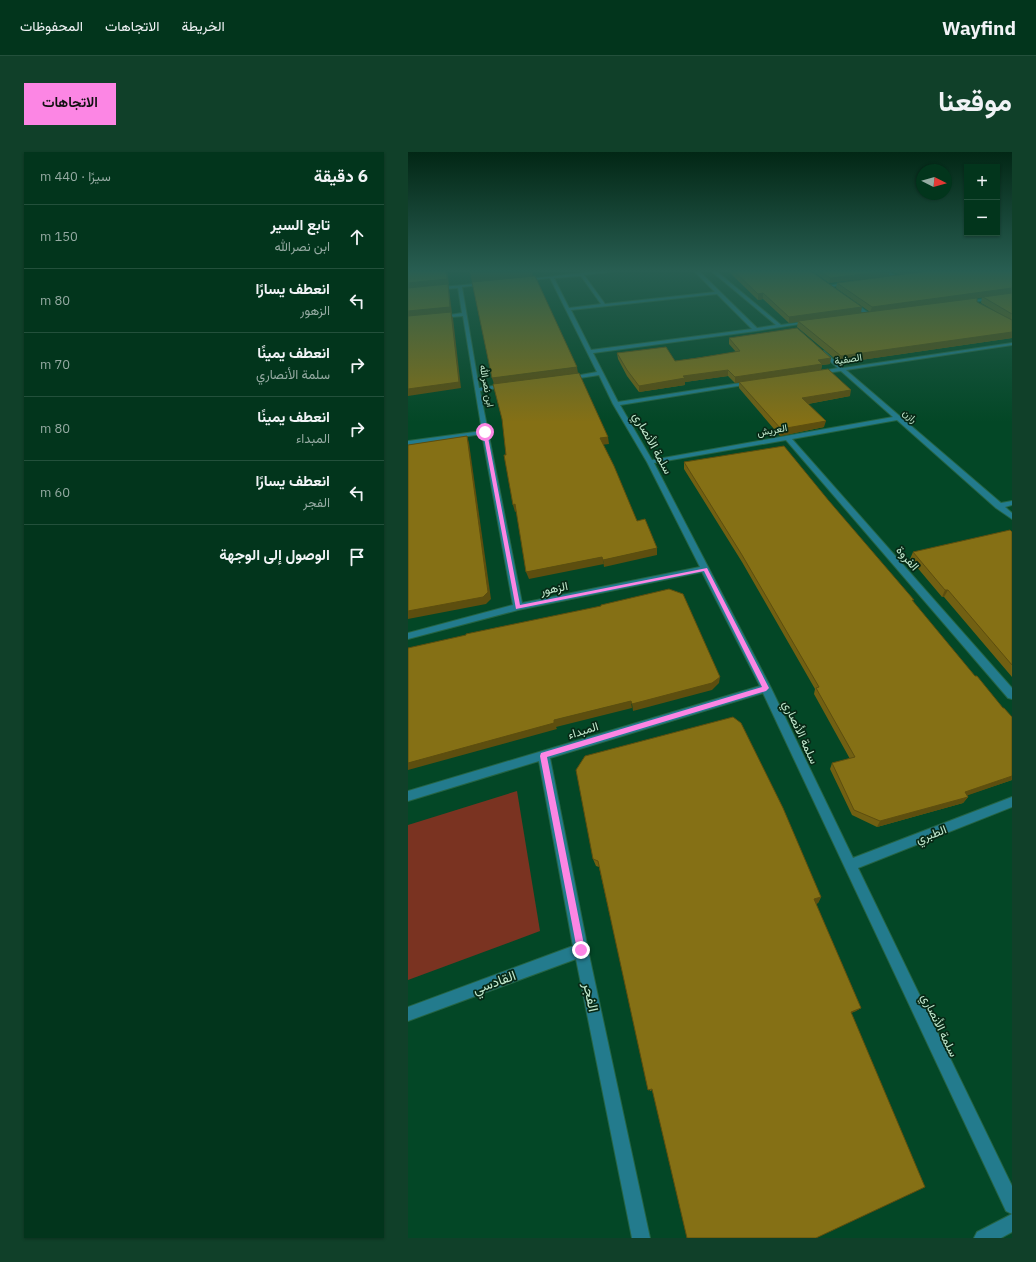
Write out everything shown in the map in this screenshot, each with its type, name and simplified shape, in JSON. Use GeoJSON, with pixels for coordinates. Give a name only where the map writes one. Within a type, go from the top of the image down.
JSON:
{"type":"FeatureCollection","features":[{"type":"Feature","properties":{"kind":"street","name":"ابن نصرالله"},"geometry":{"type":"LineString","coordinates":[[466,321],[477,390],[518,607]]}},
{"type":"Feature","properties":{"kind":"street","name":"سلمة الأنصاري"},"geometry":{"type":"LineString","coordinates":[[574,321],[616,404],[650,462],[766,688],[1012,1205]]}},
{"type":"Feature","properties":{"kind":"street"},"geometry":{"type":"LineString","coordinates":[[747,321],[756,330]]}},
{"type":"Feature","properties":{"kind":"street"},"geometry":{"type":"LineString","coordinates":[[766,322],[773,321],[780,326]]}},
{"type":"Feature","properties":{"kind":"street"},"geometry":{"type":"LineString","coordinates":[[592,355],[780,326],[817,322]]}},
{"type":"Feature","properties":{"kind":"street"},"geometry":{"type":"LineString","coordinates":[[750,324],[758,323]]}},
{"type":"Feature","properties":{"kind":"street"},"geometry":{"type":"LineString","coordinates":[[592,355],[812,327]]}},
{"type":"Feature","properties":{"kind":"street","name":"الصفية"},"geometry":{"type":"LineString","coordinates":[[810,374],[1012,344]]}},
{"type":"Feature","properties":{"kind":"street","name":"رازن"},"geometry":{"type":"LineString","coordinates":[[819,349],[1012,517]]}},
{"type":"Feature","properties":{"kind":"street"},"geometry":{"type":"LineString","coordinates":[[557,379],[601,373]]}},
{"type":"Feature","properties":{"kind":"street"},"geometry":{"type":"LineString","coordinates":[[616,404],[756,383]]}},
{"type":"Feature","properties":{"kind":"street"},"geometry":{"type":"LineString","coordinates":[[477,390],[514,385]]}},
{"type":"Feature","properties":{"kind":"street","name":"العريش"},"geometry":{"type":"LineString","coordinates":[[650,462],[898,418]]}},
{"type":"Feature","properties":{"kind":"street"},"geometry":{"type":"LineString","coordinates":[[408,443],[485,432]]}},
{"type":"Feature","properties":{"kind":"street","name":"الفروة"},"geometry":{"type":"LineString","coordinates":[[787,437],[1012,695]]}},
{"type":"Feature","properties":{"kind":"street"},"geometry":{"type":"LineString","coordinates":[[999,506],[1012,503]]}},
{"type":"Feature","properties":{"kind":"street","name":"الزهور"},"geometry":{"type":"LineString","coordinates":[[408,636],[518,607],[705,569]]}},
{"type":"Feature","properties":{"kind":"street","name":"المبداء"},"geometry":{"type":"LineString","coordinates":[[408,796],[766,688]]}},
{"type":"Feature","properties":{"kind":"street","name":"الفجر"},"geometry":{"type":"LineString","coordinates":[[544,756],[581,950],[641,1238]]}},
{"type":"Feature","properties":{"kind":"street","name":"الطبري"},"geometry":{"type":"LineString","coordinates":[[850,865],[1012,802]]}},
{"type":"Feature","properties":{"kind":"street","name":"القادسي"},"geometry":{"type":"LineString","coordinates":[[408,1014],[581,950]]}},
{"type":"Feature","properties":{"kind":"street"},"geometry":{"type":"LineString","coordinates":[[983,1238],[1012,1223]]}},
{"type":"Feature","properties":{"kind":"shaded area"},"geometry":{"type":"Polygon","coordinates":[[[517,791],[540,931],[408,980],[408,825],[517,791]]]}},
{"type":"Feature","properties":{"kind":"building"},"geometry":{"type":"Polygon","coordinates":[[[408,321],[452,321],[459,382],[408,389],[408,321]]]}},
{"type":"Feature","properties":{"kind":"building"},"geometry":{"type":"Polygon","coordinates":[[[480,321],[556,321],[577,367],[492,378],[480,321]]]}},
{"type":"Feature","properties":{"kind":"building"},"geometry":{"type":"Polygon","coordinates":[[[798,321],[1012,321],[1012,332],[841,356],[798,321]]]}},
{"type":"Feature","properties":{"kind":"building"},"geometry":{"type":"Polygon","coordinates":[[[797,328],[831,358],[818,360],[822,364],[735,377],[728,370],[683,376],[685,378],[639,386],[617,353],[666,347],[675,361],[698,358],[740,351],[729,338],[797,328]]]}},
{"type":"Feature","properties":{"kind":"building"},"geometry":{"type":"Polygon","coordinates":[[[828,369],[851,390],[802,398],[826,421],[781,429],[739,382],[828,369]]]}},
{"type":"Feature","properties":{"kind":"building"},"geometry":{"type":"Polygon","coordinates":[[[579,373],[608,437],[600,438],[614,466],[637,521],[645,519],[657,548],[603,560],[602,557],[526,572],[515,504],[513,505],[504,455],[506,455],[502,419],[493,384],[579,373]]]}},
{"type":"Feature","properties":{"kind":"building"},"geometry":{"type":"Polygon","coordinates":[[[467,436],[488,592],[483,597],[408,611],[408,445],[467,436]]]}},
{"type":"Feature","properties":{"kind":"building"},"geometry":{"type":"Polygon","coordinates":[[[784,446],[914,600],[912,600],[975,676],[977,676],[1012,717],[1012,776],[965,792],[968,797],[880,821],[854,810],[832,763],[855,757],[816,688],[819,687],[742,555],[684,462],[784,446]]]}},
{"type":"Feature","properties":{"kind":"building"},"geometry":{"type":"Polygon","coordinates":[[[1010,530],[1012,532],[1012,665],[948,590],[945,590],[913,552],[1010,530]]]}},
{"type":"Feature","properties":{"kind":"building"},"geometry":{"type":"Polygon","coordinates":[[[669,589],[683,594],[720,677],[712,683],[632,704],[631,701],[554,720],[554,723],[408,763],[408,648],[466,634],[601,606],[669,589]]]}},
{"type":"Feature","properties":{"kind":"building"},"geometry":{"type":"Polygon","coordinates":[[[733,717],[741,723],[783,808],[821,897],[814,899],[861,1008],[851,1012],[925,1187],[816,1238],[687,1238],[652,1089],[648,1090],[598,861],[593,859],[576,770],[585,756],[733,717]]]}},
{"type":"Feature","properties":{"kind":"route"},"geometry":{"type":"LineString","coordinates":[[485,432],[518,607],[705,569],[766,688],[544,756],[581,950]]}}]}
